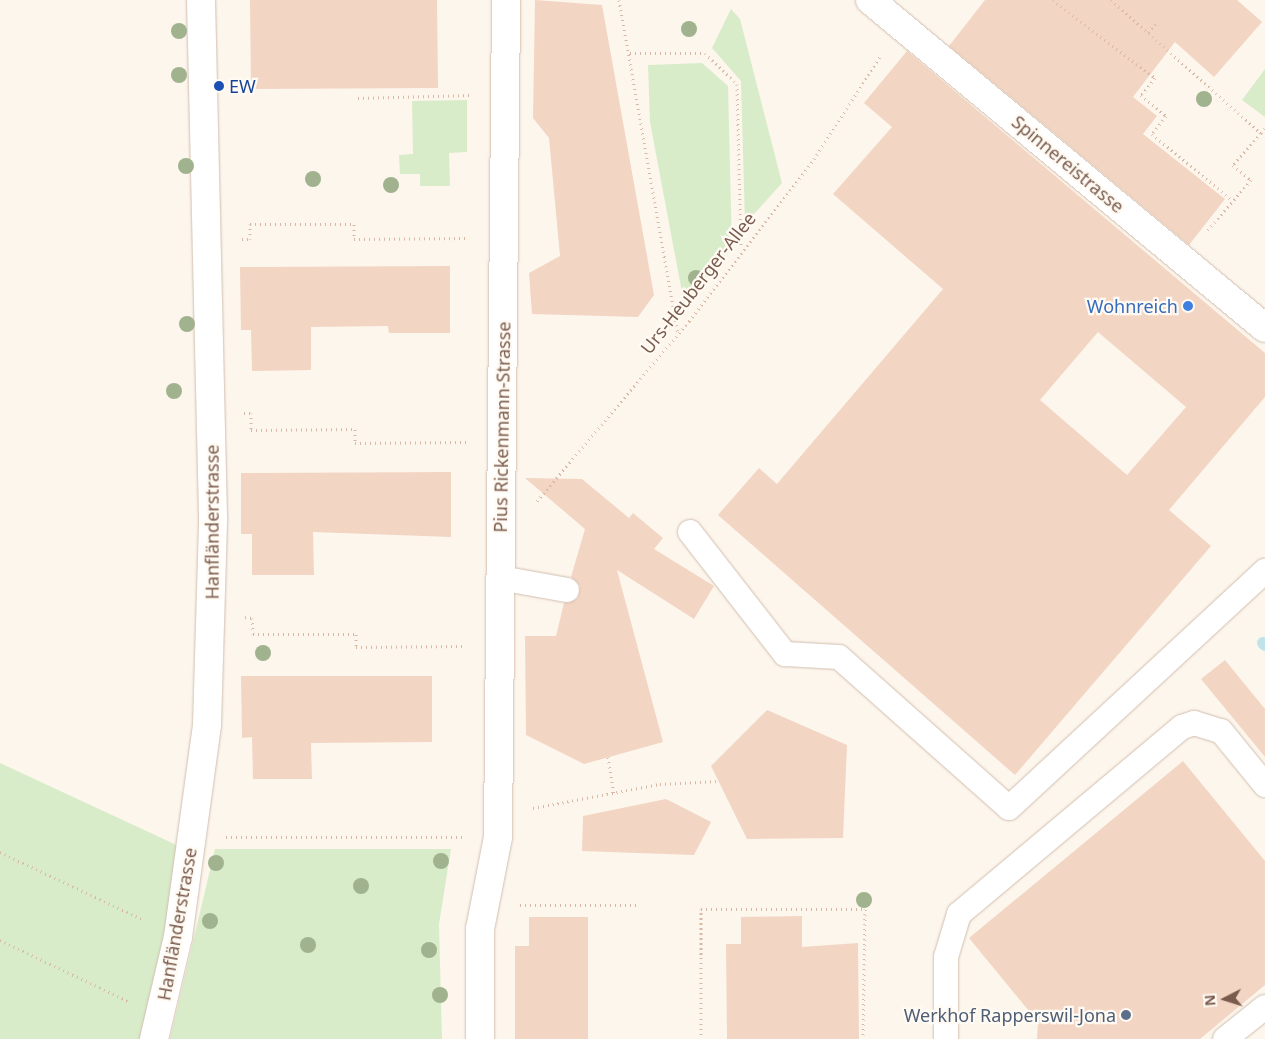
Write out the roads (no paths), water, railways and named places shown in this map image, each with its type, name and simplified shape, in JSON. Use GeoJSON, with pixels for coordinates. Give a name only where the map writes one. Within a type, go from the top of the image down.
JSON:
{"type":"FeatureCollection","features":[{"type":"Feature","properties":{"kind":"street","name":"Hanfländerstrasse"},"geometry":{"type":"LineString","coordinates":[[157,1028],[178,937],[193,837],[207,725],[212,617],[211,415],[201,0]]}},
{"type":"Feature","properties":{"kind":"street","name":"Pius Rickenmann-Strasse"},"geometry":{"type":"LineString","coordinates":[[480,1039],[480,929],[498,834],[499,545],[505,238],[504,94],[506,0]]}},
{"type":"Feature","properties":{"kind":"street","name":"Spinnereistrasse"},"geometry":{"type":"LineString","coordinates":[[870,0],[1182,259],[1263,322]]}},
{"type":"Feature","properties":{"kind":"lane"},"geometry":{"type":"LineString","coordinates":[[690,532],[785,654],[839,656],[1009,808],[1265,571]]}},
{"type":"Feature","properties":{"kind":"lane"},"geometry":{"type":"LineString","coordinates":[[500,578],[567,590]]}},
{"type":"Feature","properties":{"kind":"lane"},"geometry":{"type":"LineString","coordinates":[[946,1039],[946,958],[959,914],[1182,727],[1194,723],[1221,732],[1265,785]]}},
{"type":"Feature","properties":{"kind":"lane"},"geometry":{"type":"LineString","coordinates":[[1225,1039],[1265,1007]]}},
{"type":"Feature","properties":{"kind":"place","name":"EW"},"geometry":{"type":"Point","coordinates":[219,86]}},
{"type":"Feature","properties":{"kind":"place","name":"Wohnreich"},"geometry":{"type":"Point","coordinates":[1188,306]}},
{"type":"Feature","properties":{"kind":"place","name":"Werkhof Rapperswil-Jona"},"geometry":{"type":"Point","coordinates":[1126,1015]}}]}
